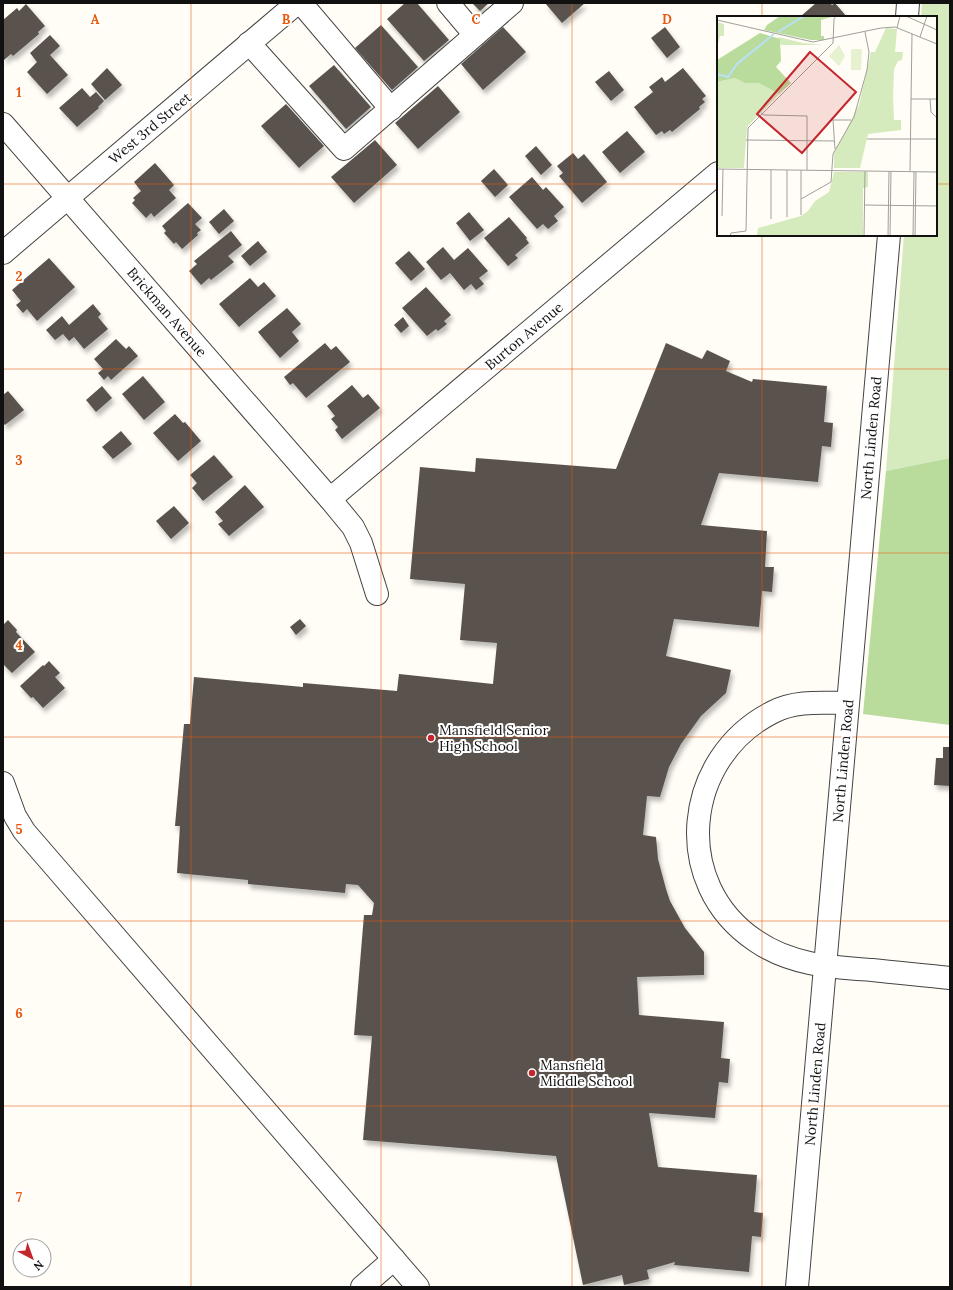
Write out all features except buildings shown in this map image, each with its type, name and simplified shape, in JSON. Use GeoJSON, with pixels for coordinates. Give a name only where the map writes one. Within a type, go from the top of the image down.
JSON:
{"type":"FeatureCollection","features":[{"type":"Feature","properties":{"kind":"street","name":"West 3rd Street"},"geometry":{"type":"LineString","coordinates":[[3,253],[297,3]]}},
{"type":"Feature","properties":{"kind":"street"},"geometry":{"type":"LineString","coordinates":[[301,3],[391,109]]}},
{"type":"Feature","properties":{"kind":"street"},"geometry":{"type":"LineString","coordinates":[[448,3],[475,34]]}},
{"type":"Feature","properties":{"kind":"street"},"geometry":{"type":"LineString","coordinates":[[249,44],[344,149],[512,3]]}},
{"type":"Feature","properties":{"kind":"street"},"geometry":{"type":"LineString","coordinates":[[907,16],[908,3]]}},
{"type":"Feature","properties":{"kind":"street","name":"Brickman Avenue"},"geometry":{"type":"LineString","coordinates":[[3,124],[352,526],[361,543],[377,594]]}},
{"type":"Feature","properties":{"kind":"street","name":"Burton Avenue"},"geometry":{"type":"LineString","coordinates":[[330,499],[717,174]]}},
{"type":"Feature","properties":{"kind":"street","name":"North Linden Road"},"geometry":{"type":"LineString","coordinates":[[797,1287],[889,236]]}},
{"type":"Feature","properties":{"kind":"street"},"geometry":{"type":"LineString","coordinates":[[847,703],[811,703],[795,705],[773,711],[749,726],[721,757],[707,783],[700,807],[697,830],[699,854],[705,880],[718,904],[733,924],[756,941],[776,953],[825,967],[950,978]]}},
{"type":"Feature","properties":{"kind":"street"},"geometry":{"type":"LineString","coordinates":[[3,784],[15,816],[24,831],[418,1287]]}},
{"type":"Feature","properties":{"kind":"street"},"geometry":{"type":"LineString","coordinates":[[362,1287],[394,1259]]}},
{"type":"Feature","properties":{"kind":"green space"},"geometry":{"type":"Polygon","coordinates":[[[922,3],[950,3],[950,458],[886,471],[904,236],[937,236],[937,16],[921,16],[922,3]]]}},
{"type":"Feature","properties":{"kind":"green space"},"geometry":{"type":"Polygon","coordinates":[[[950,458],[950,725],[863,714],[886,471],[950,458]]]}},
{"type":"Feature","properties":{"kind":"place","name":"Mansfield Senior High School"},"geometry":{"type":"Point","coordinates":[431,738]}},
{"type":"Feature","properties":{"kind":"place","name":"Mansfield Middle School"},"geometry":{"type":"Point","coordinates":[532,1073]}}]}
